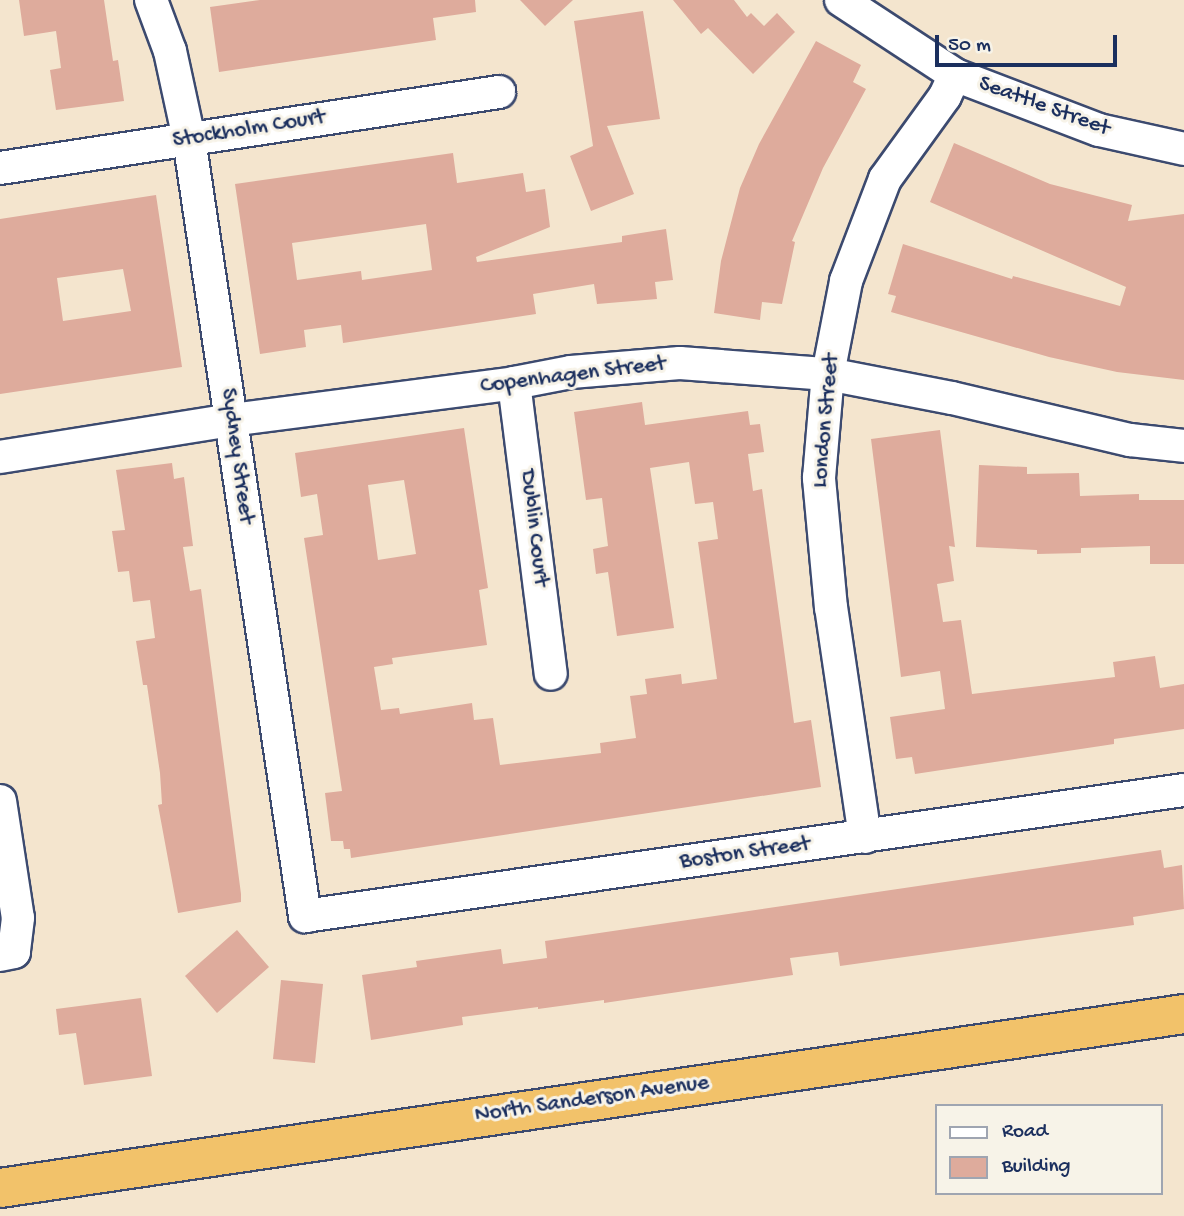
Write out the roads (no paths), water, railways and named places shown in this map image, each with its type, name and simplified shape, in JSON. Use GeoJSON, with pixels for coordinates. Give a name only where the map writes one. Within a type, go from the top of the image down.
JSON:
{"type":"FeatureCollection","features":[{"type":"Feature","properties":{"kind":"highway","name":"North Sanderson Avenue"},"geometry":{"type":"LineString","coordinates":[[0,1188],[1184,1014]]}},
{"type":"Feature","properties":{"kind":"street","name":"Sydney Street"},"geometry":{"type":"LineString","coordinates":[[151,0],[170,51],[189,139],[305,916]]}},
{"type":"Feature","properties":{"kind":"street","name":"Seattle Street"},"geometry":{"type":"LineString","coordinates":[[841,0],[955,75],[1099,130],[1184,149]]}},
{"type":"Feature","properties":{"kind":"street","name":"London Street"},"geometry":{"type":"LineString","coordinates":[[865,837],[831,608],[819,478],[828,374],[846,281],[885,179],[944,96],[955,75]]}},
{"type":"Feature","properties":{"kind":"street","name":"Stockholm Court"},"geometry":{"type":"LineString","coordinates":[[0,168],[499,92]]}},
{"type":"Feature","properties":{"kind":"street","name":"Copenhagen Street"},"geometry":{"type":"LineString","coordinates":[[0,457],[231,420],[514,383],[571,372],[680,363],[828,374],[952,398],[1130,440],[1184,446]]}},
{"type":"Feature","properties":{"kind":"street","name":"Dublin Court"},"geometry":{"type":"LineString","coordinates":[[514,383],[551,674]]}},
{"type":"Feature","properties":{"kind":"street","name":"Boston Street"},"geometry":{"type":"LineString","coordinates":[[305,916],[1184,790]]}},
{"type":"Feature","properties":{"kind":"street"},"geometry":{"type":"LineString","coordinates":[[0,800],[18,918],[7,953]]}}]}
